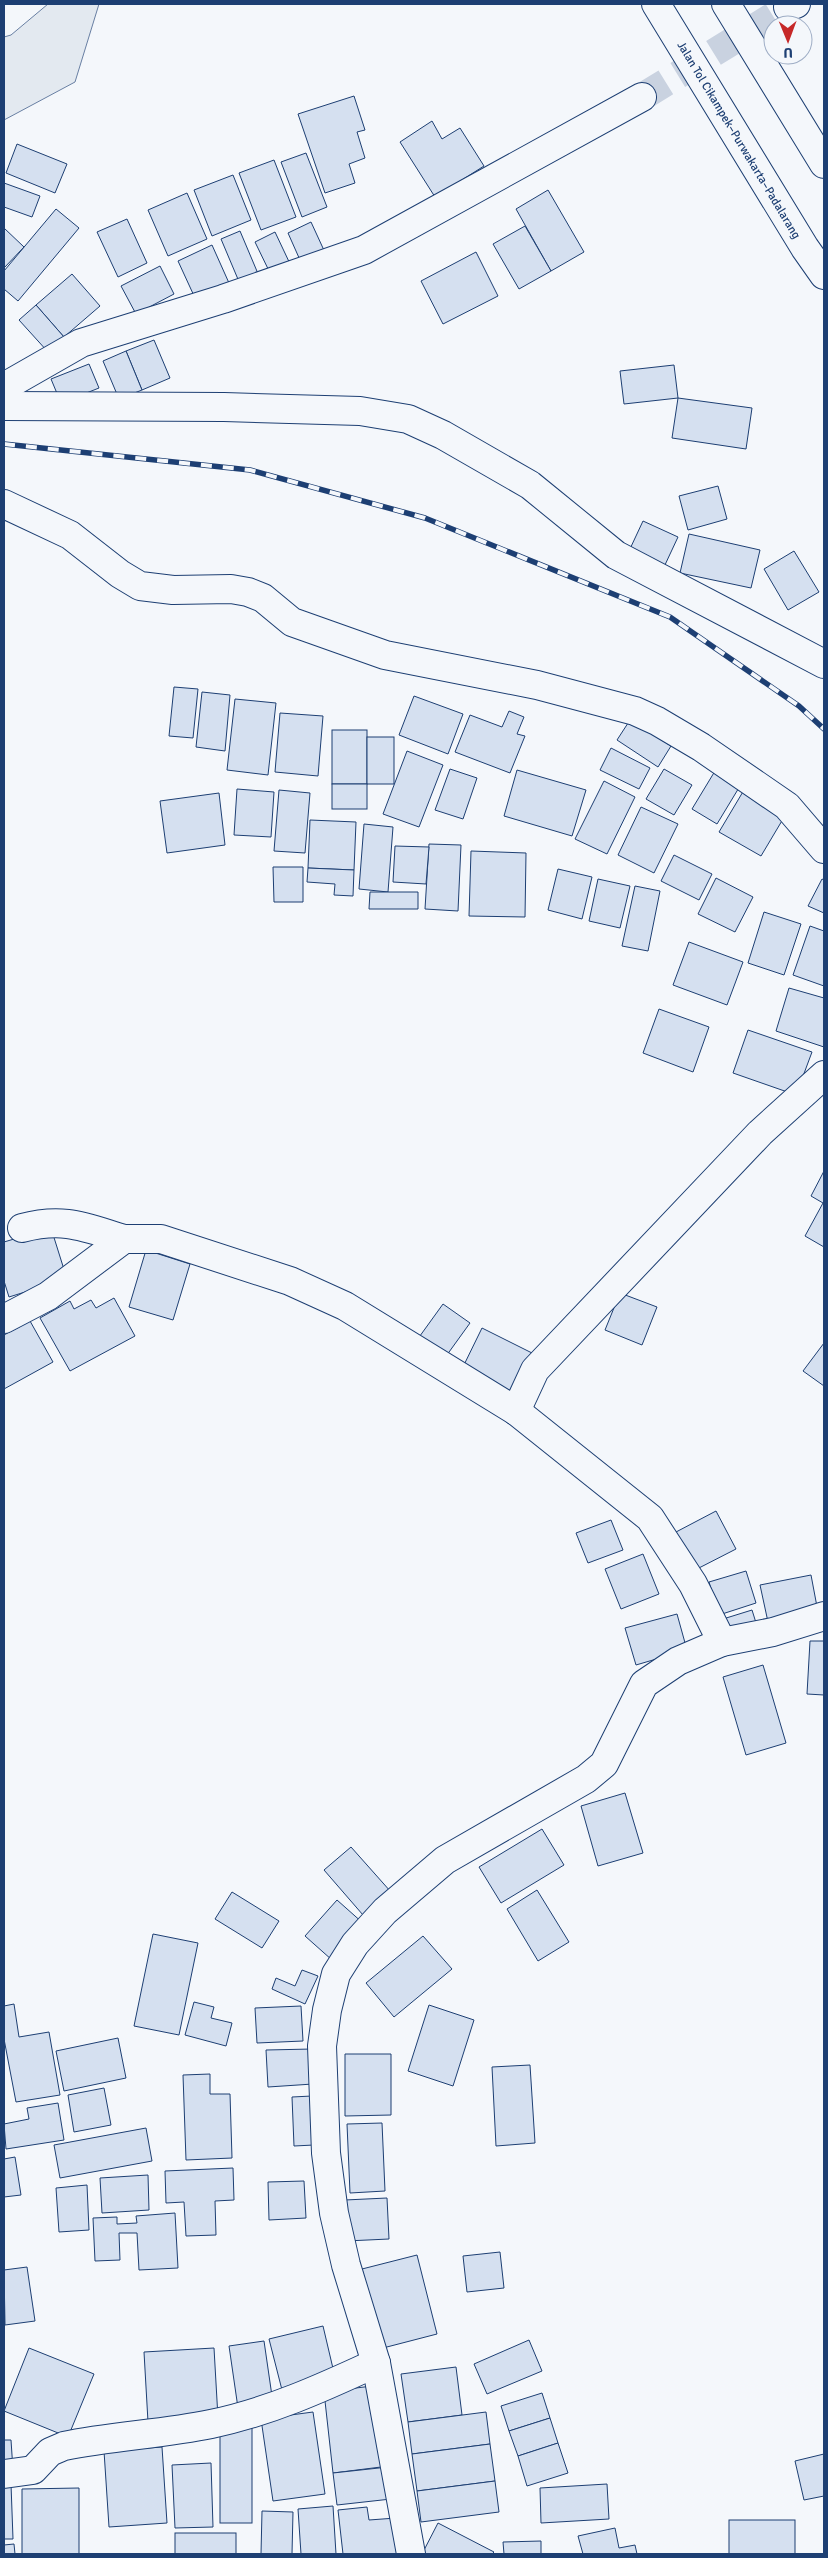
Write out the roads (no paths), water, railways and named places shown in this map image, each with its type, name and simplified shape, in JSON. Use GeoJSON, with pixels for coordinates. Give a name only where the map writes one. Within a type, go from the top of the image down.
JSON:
{"type":"FeatureCollection","features":[{"type":"Feature","properties":{"kind":"main road","name":"Jalan Tol Cikampek–Purwakarta–Padalarang"},"geometry":{"type":"LineString","coordinates":[[656,4],[805,248],[824,275]]}},
{"type":"Feature","properties":{"kind":"main road"},"geometry":{"type":"LineString","coordinates":[[726,4],[824,164]]}},
{"type":"Feature","properties":{"kind":"main road"},"geometry":{"type":"LineString","coordinates":[[4,390],[11,383],[81,343],[223,299],[364,250],[642,97]]}},
{"type":"Feature","properties":{"kind":"main road"},"geometry":{"type":"LineString","coordinates":[[4,406],[206,407],[360,411],[408,419],[443,435],[530,486],[616,555],[824,664]]}},
{"type":"Feature","properties":{"kind":"main road"},"geometry":{"type":"LineString","coordinates":[[4,504],[70,535],[120,574],[140,586],[173,590],[231,589],[248,592],[263,598],[292,622],[385,655],[537,686],[635,711],[658,721],[701,747],[780,800],[824,849]]}},
{"type":"Feature","properties":{"kind":"main road"},"geometry":{"type":"LineString","coordinates":[[516,1411],[535,1370],[760,1133],[824,1075]]}},
{"type":"Feature","properties":{"kind":"main road"},"geometry":{"type":"LineString","coordinates":[[22,1228],[44,1222],[66,1222],[124,1239],[161,1239],[290,1281],[345,1306],[516,1411],[650,1518],[693,1584],[722,1642]]}},
{"type":"Feature","properties":{"kind":"main road"},"geometry":{"type":"LineString","coordinates":[[4,1319],[48,1296],[124,1239]]}},
{"type":"Feature","properties":{"kind":"main road"},"geometry":{"type":"LineString","coordinates":[[411,2554],[376,2363],[346,2265],[334,2213],[326,2153],[322,2046],[336,1974],[355,1944],[385,1911],[445,1860],[586,1779],[604,1764],[644,1684],[678,1660],[722,1642],[773,1632],[824,1616]]}},
{"type":"Feature","properties":{"kind":"main road"},"geometry":{"type":"LineString","coordinates":[[4,2474],[33,2470],[50,2452],[64,2446],[210,2424],[263,2411],[292,2401],[376,2363]]}},
{"type":"Feature","properties":{"kind":"tunnel"},"geometry":{"type":"LineString","coordinates":[[642,97],[788,7]]}},
{"type":"Feature","properties":{"kind":"railway"},"geometry":{"type":"LineString","coordinates":[[4,444],[250,470],[425,518],[670,617],[799,706],[824,729]]}}]}
